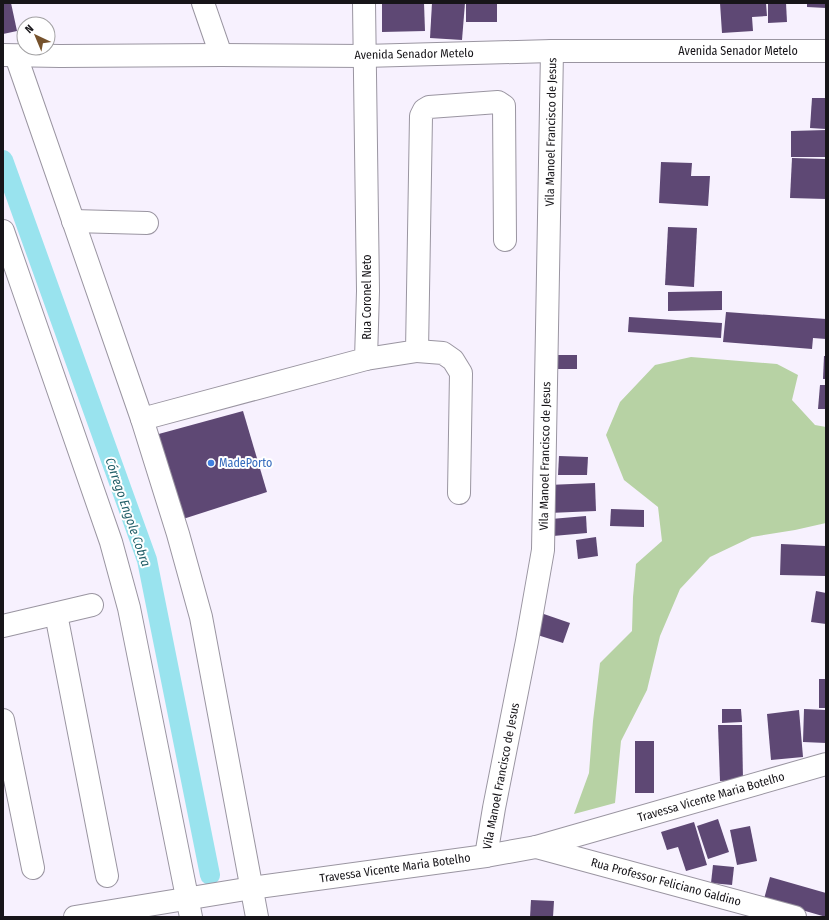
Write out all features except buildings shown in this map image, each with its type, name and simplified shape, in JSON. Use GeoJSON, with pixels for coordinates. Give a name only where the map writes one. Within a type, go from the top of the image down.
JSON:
{"type":"FeatureCollection","features":[{"type":"Feature","properties":{"kind":"street"},"geometry":{"type":"LineString","coordinates":[[203,3],[221,55]]}},
{"type":"Feature","properties":{"kind":"street","name":"Rua Coronel Neto"},"geometry":{"type":"LineString","coordinates":[[364,3],[368,291],[366,359]]}},
{"type":"Feature","properties":{"kind":"street","name":"Avenida Senador Metelo"},"geometry":{"type":"LineString","coordinates":[[10,56],[364,56],[552,51],[826,52]]}},
{"type":"Feature","properties":{"kind":"street","name":"Vila Manoel Francisco de Jesus"},"geometry":{"type":"LineString","coordinates":[[486,856],[494,808],[528,641],[543,550],[552,51]]}},
{"type":"Feature","properties":{"kind":"street"},"geometry":{"type":"LineString","coordinates":[[10,56],[73,221],[142,419],[178,534],[201,616],[257,917]]}},
{"type":"Feature","properties":{"kind":"street"},"geometry":{"type":"LineString","coordinates":[[417,351],[421,116],[424,110],[429,107],[498,102],[504,106],[505,240]]}},
{"type":"Feature","properties":{"kind":"street"},"geometry":{"type":"LineString","coordinates":[[73,221],[147,223]]}},
{"type":"Feature","properties":{"kind":"street"},"geometry":{"type":"LineString","coordinates":[[3,231],[111,542],[129,608],[190,908]]}},
{"type":"Feature","properties":{"kind":"street"},"geometry":{"type":"LineString","coordinates":[[142,419],[366,359],[417,351],[443,353],[454,360],[461,373],[460,493]]}},
{"type":"Feature","properties":{"kind":"street"},"geometry":{"type":"LineString","coordinates":[[3,626],[92,605]]}},
{"type":"Feature","properties":{"kind":"street"},"geometry":{"type":"LineString","coordinates":[[56,614],[107,876]]}},
{"type":"Feature","properties":{"kind":"street"},"geometry":{"type":"LineString","coordinates":[[3,720],[33,868]]}},
{"type":"Feature","properties":{"kind":"street","name":"Travessa Vicente Maria Botelho"},"geometry":{"type":"LineString","coordinates":[[75,917],[190,908],[252,888],[486,856],[536,847],[826,764]]}},
{"type":"Feature","properties":{"kind":"street","name":"Rua Professor Feliciano Galdino"},"geometry":{"type":"LineString","coordinates":[[536,847],[795,917]]}},
{"type":"Feature","properties":{"kind":"green space"},"geometry":{"type":"Polygon","coordinates":[[[691,357],[777,364],[798,375],[792,400],[815,425],[826,427],[826,523],[752,537],[710,557],[680,589],[660,636],[647,690],[621,741],[615,803],[574,814],[589,773],[600,663],[632,631],[636,564],[662,541],[658,507],[624,480],[606,435],[620,402],[655,365],[691,357]]]}},
{"type":"Feature","properties":{"kind":"waterway","name":"Córrego Engole Cobra"},"geometry":{"type":"LineString","coordinates":[[3,160],[147,560],[210,875]]}},
{"type":"Feature","properties":{"kind":"place","name":"MadePorto"},"geometry":{"type":"Point","coordinates":[211,463]}}]}
